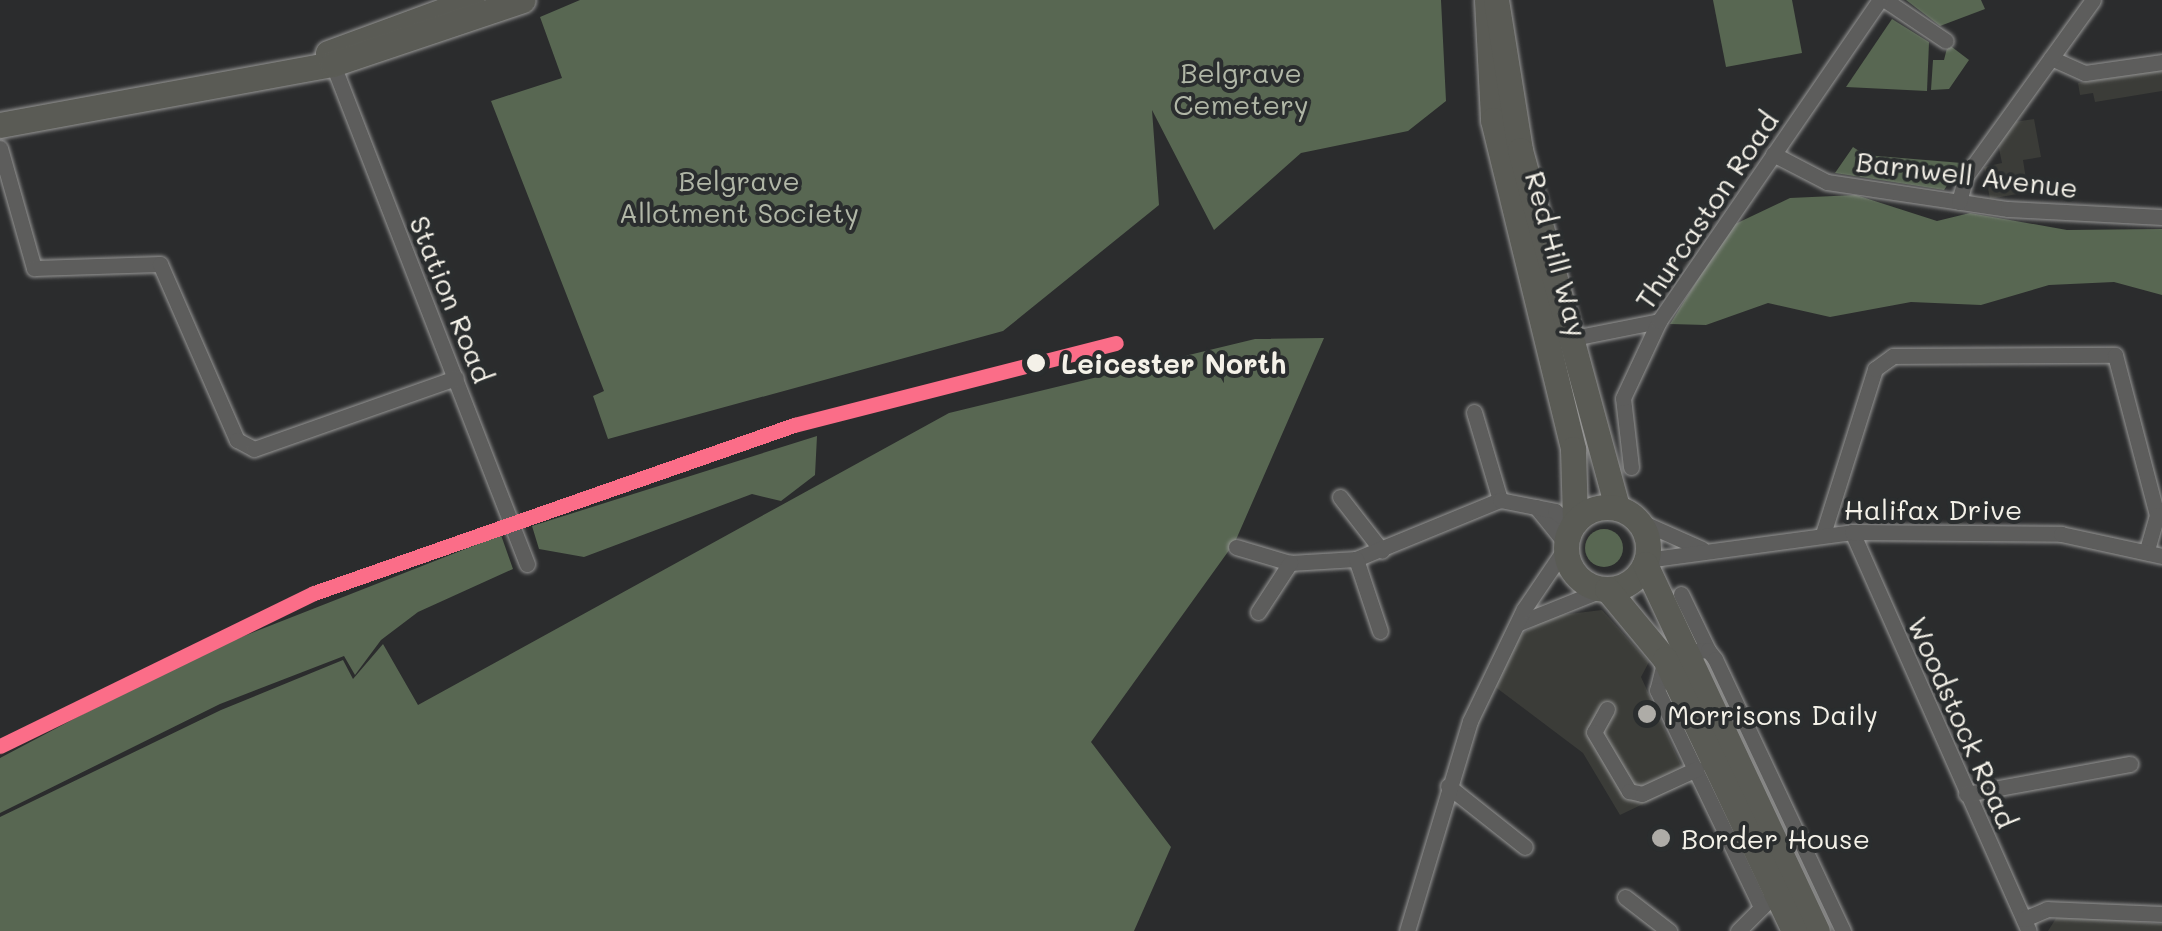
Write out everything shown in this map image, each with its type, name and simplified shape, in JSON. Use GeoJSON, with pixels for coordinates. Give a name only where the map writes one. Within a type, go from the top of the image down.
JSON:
{"type":"FeatureCollection","features":[{"type":"Feature","properties":{"kind":"highway"},"geometry":{"type":"LineString","coordinates":[[324,61],[472,0]]}},
{"type":"Feature","properties":{"kind":"highway"},"geometry":{"type":"LineString","coordinates":[[1476,0],[1493,48]]}},
{"type":"Feature","properties":{"kind":"highway","name":"Red Hill Way"},"geometry":{"type":"LineString","coordinates":[[1487,0],[1518,236],[1574,449],[1570,535]]}},
{"type":"Feature","properties":{"kind":"highway","name":"Red Hill Way"},"geometry":{"type":"LineString","coordinates":[[1496,0],[1493,48],[1574,338],[1598,462],[1627,514],[1645,562]]}},
{"type":"Feature","properties":{"kind":"highway"},"geometry":{"type":"LineString","coordinates":[[1493,48],[1510,0]]}},
{"type":"Feature","properties":{"kind":"highway"},"geometry":{"type":"LineString","coordinates":[[0,125],[324,61],[507,4]]}},
{"type":"Feature","properties":{"kind":"highway"},"geometry":{"type":"LineString","coordinates":[[1627,514],[1570,535],[1581,580],[1605,589],[1686,654]]}},
{"type":"Feature","properties":{"kind":"highway"},"geometry":{"type":"LineString","coordinates":[[1605,589],[1645,562],[1686,654],[1794,931]]}},
{"type":"Feature","properties":{"kind":"highway"},"geometry":{"type":"LineString","coordinates":[[1777,892],[1817,931]]}},
{"type":"Feature","properties":{"kind":"street"},"geometry":{"type":"LineString","coordinates":[[1882,0],[1946,41]]}},
{"type":"Feature","properties":{"kind":"street","name":"Thurcaston Road"},"geometry":{"type":"LineString","coordinates":[[1631,467],[1624,398],[1659,321],[1882,0]]}},
{"type":"Feature","properties":{"kind":"street"},"geometry":{"type":"LineString","coordinates":[[1959,202],[1966,176],[2092,0]]}},
{"type":"Feature","properties":{"kind":"street"},"geometry":{"type":"LineString","coordinates":[[2052,58],[2086,73],[2162,62]]}},
{"type":"Feature","properties":{"kind":"street","name":"Station Road"},"geometry":{"type":"LineString","coordinates":[[324,61],[456,378],[527,564]]}},
{"type":"Feature","properties":{"kind":"street"},"geometry":{"type":"LineString","coordinates":[[0,148],[34,268],[160,264],[237,440],[254,450],[456,378]]}},
{"type":"Feature","properties":{"kind":"street","name":"Barnwell Avenue"},"geometry":{"type":"LineString","coordinates":[[1773,154],[1828,182],[1959,202],[2162,217]]}},
{"type":"Feature","properties":{"kind":"street"},"geometry":{"type":"LineString","coordinates":[[1574,338],[1659,321]]}},
{"type":"Feature","properties":{"kind":"street"},"geometry":{"type":"LineString","coordinates":[[1822,534],[1875,369],[1893,356],[2115,355],[2157,515],[2154,553]]}},
{"type":"Feature","properties":{"kind":"street"},"geometry":{"type":"LineString","coordinates":[[1474,412],[1500,500]]}},
{"type":"Feature","properties":{"kind":"street"},"geometry":{"type":"LineString","coordinates":[[1340,497],[1382,551]]}},
{"type":"Feature","properties":{"kind":"street"},"geometry":{"type":"LineString","coordinates":[[1236,547],[1290,563],[1356,559],[1500,500],[1536,506],[1570,535],[1518,622],[1448,786],[1407,931]]}},
{"type":"Feature","properties":{"kind":"street"},"geometry":{"type":"LineString","coordinates":[[1627,514],[1702,549]]}},
{"type":"Feature","properties":{"kind":"street","name":"Halifax Drive"},"geometry":{"type":"LineString","coordinates":[[1645,562],[1702,549],[1852,532],[2061,534],[2154,553]]}},
{"type":"Feature","properties":{"kind":"street","name":"Woodstock Road"},"geometry":{"type":"LineString","coordinates":[[1852,532],[2026,925]]}},
{"type":"Feature","properties":{"kind":"street"},"geometry":{"type":"LineString","coordinates":[[1356,559],[1380,631]]}},
{"type":"Feature","properties":{"kind":"street"},"geometry":{"type":"LineString","coordinates":[[1258,612],[1290,563]]}},
{"type":"Feature","properties":{"kind":"street"},"geometry":{"type":"LineString","coordinates":[[1518,622],[1605,589]]}},
{"type":"Feature","properties":{"kind":"street"},"geometry":{"type":"LineString","coordinates":[[1682,594],[1686,654],[1844,931]]}},
{"type":"Feature","properties":{"kind":"street"},"geometry":{"type":"LineString","coordinates":[[1686,654],[1654,680],[1696,769],[1777,892],[1738,931]]}},
{"type":"Feature","properties":{"kind":"street"},"geometry":{"type":"LineString","coordinates":[[1607,709],[1594,732],[1629,791],[1642,794],[1696,769]]}},
{"type":"Feature","properties":{"kind":"street"},"geometry":{"type":"LineString","coordinates":[[1966,794],[2130,764]]}},
{"type":"Feature","properties":{"kind":"street"},"geometry":{"type":"LineString","coordinates":[[1448,786],[1524,846]]}},
{"type":"Feature","properties":{"kind":"street"},"geometry":{"type":"LineString","coordinates":[[1625,898],[1669,931]]}},
{"type":"Feature","properties":{"kind":"street"},"geometry":{"type":"LineString","coordinates":[[2026,925],[2047,909],[2161,913]]}},
{"type":"Feature","properties":{"kind":"shaded area"},"geometry":{"type":"Polygon","coordinates":[[[2162,70],[2162,91],[2095,102],[2093,93],[2080,95],[2078,83],[2162,70]]]}},
{"type":"Feature","properties":{"kind":"shaded area"},"geometry":{"type":"Polygon","coordinates":[[[2034,119],[2041,157],[2023,160],[2028,192],[1990,199],[1984,167],[2002,163],[1998,144],[2014,122],[2034,119]]]}},
{"type":"Feature","properties":{"kind":"shaded area"},"geometry":{"type":"Polygon","coordinates":[[[1602,610],[1649,662],[1641,677],[1689,782],[1620,815],[1583,753],[1494,686],[1516,637],[1552,616],[1602,610]]]}},
{"type":"Feature","properties":{"kind":"shaded area"},"geometry":{"type":"Polygon","coordinates":[[[2058,915],[2162,924],[2162,931],[2048,931],[2058,915]]]}},
{"type":"Feature","properties":{"kind":"green space","name":"Belgrave Allotment Society"},"geometry":{"type":"Polygon","coordinates":[[[580,0],[1441,0],[1446,101],[1408,131],[1301,153],[1214,230],[1152,110],[1159,205],[1003,331],[608,439],[593,396],[604,391],[491,101],[562,78],[540,17],[580,0]]]}},
{"type":"Feature","properties":{"kind":"green space"},"geometry":{"type":"Polygon","coordinates":[[[1713,0],[1792,0],[1802,53],[1726,67],[1713,0]]]}},
{"type":"Feature","properties":{"kind":"green space"},"geometry":{"type":"Polygon","coordinates":[[[1906,0],[1981,0],[1985,9],[1940,26],[1906,0]]]}},
{"type":"Feature","properties":{"kind":"green space"},"geometry":{"type":"Polygon","coordinates":[[[1892,19],[1929,42],[1927,91],[1846,87],[1892,19]]]}},
{"type":"Feature","properties":{"kind":"green space"},"geometry":{"type":"Polygon","coordinates":[[[1948,44],[1969,60],[1949,89],[1931,90],[1933,60],[1944,60],[1948,44]]]}},
{"type":"Feature","properties":{"kind":"green space"},"geometry":{"type":"Polygon","coordinates":[[[1853,147],[1865,155],[1962,163],[1944,190],[1835,173],[1853,147]]]}},
{"type":"Feature","properties":{"kind":"green space"},"geometry":{"type":"Polygon","coordinates":[[[1856,195],[1937,221],[1970,213],[2067,230],[2162,229],[2162,295],[2114,282],[2049,285],[1981,305],[1911,302],[1830,317],[1768,303],[1706,325],[1670,324],[1731,226],[1790,198],[1856,195]]]}},
{"type":"Feature","properties":{"kind":"green space"},"geometry":{"type":"Polygon","coordinates":[[[1324,338],[1235,542],[1091,742],[1171,847],[1134,931],[0,931],[0,817],[221,710],[343,660],[353,679],[383,644],[418,705],[949,413],[1255,339],[1324,338]]]}},
{"type":"Feature","properties":{"kind":"green space"},"geometry":{"type":"Polygon","coordinates":[[[817,436],[815,475],[781,501],[752,494],[584,557],[539,549],[532,526],[817,436]]]}},
{"type":"Feature","properties":{"kind":"green space"},"geometry":{"type":"Polygon","coordinates":[[[1604,529],[1618,534],[1623,548],[1618,562],[1604,567],[1590,562],[1585,548],[1590,534],[1604,529]]]}},
{"type":"Feature","properties":{"kind":"green space"},"geometry":{"type":"Polygon","coordinates":[[[501,535],[513,569],[418,612],[381,640],[355,675],[344,656],[220,704],[0,813],[0,758],[193,656],[501,535]]]}},
{"type":"Feature","properties":{"kind":"transit line"},"geometry":{"type":"LineString","coordinates":[[0,746],[314,593],[794,425],[1116,343]]}},
{"type":"Feature","properties":{"kind":"place","name":"Leicester North"},"geometry":{"type":"Point","coordinates":[1036,363]}},
{"type":"Feature","properties":{"kind":"place","name":"Morrisons Daily"},"geometry":{"type":"Point","coordinates":[1647,714]}},
{"type":"Feature","properties":{"kind":"place","name":"Border House"},"geometry":{"type":"Point","coordinates":[1661,838]}},
{"type":"Feature","properties":{"kind":"park label","name":"Belgrave Cemetery"},"geometry":{"type":"Point","coordinates":[1241,88]}}]}
